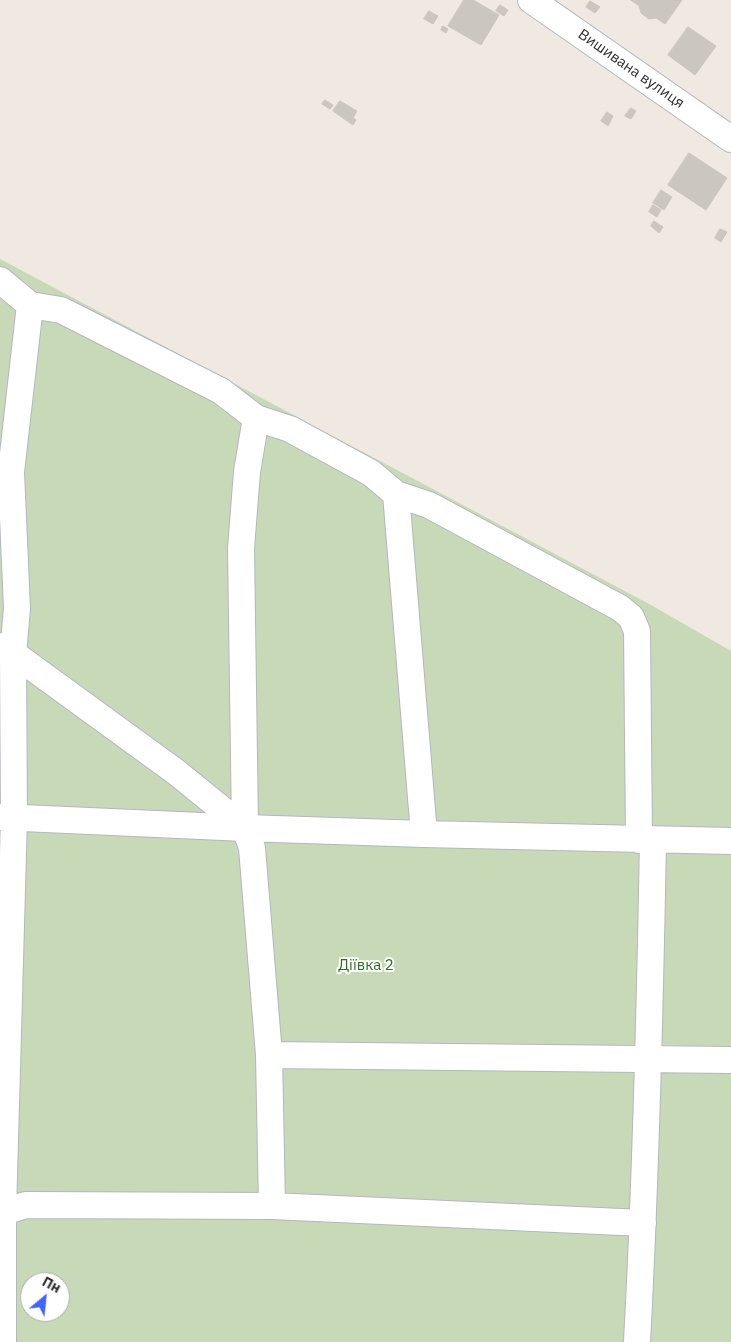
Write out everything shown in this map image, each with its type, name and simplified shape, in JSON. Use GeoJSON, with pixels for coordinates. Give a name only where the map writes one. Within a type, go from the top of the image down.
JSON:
{"type":"FeatureCollection","features":[{"type":"Feature","properties":{"kind":"street","name":"Вишивана вулиця"},"geometry":{"type":"LineString","coordinates":[[531,0],[731,139]]}},
{"type":"Feature","properties":{"kind":"street"},"geometry":{"type":"LineString","coordinates":[[0,280],[30,305],[61,310],[221,391],[256,418],[290,429],[371,473],[396,494],[429,505],[620,608],[631,617],[637,630],[646,840],[649,1059],[644,1223],[637,1342]]}},
{"type":"Feature","properties":{"kind":"street"},"geometry":{"type":"LineString","coordinates":[[3,1342],[2,1212],[7,818],[4,651],[17,608],[11,472],[30,305]]}},
{"type":"Feature","properties":{"kind":"street"},"geometry":{"type":"LineString","coordinates":[[256,418],[247,472],[241,548],[245,828],[252,848],[269,1055],[272,1206]]}},
{"type":"Feature","properties":{"kind":"street"},"geometry":{"type":"LineString","coordinates":[[396,494],[424,834]]}},
{"type":"Feature","properties":{"kind":"street"},"geometry":{"type":"LineString","coordinates":[[4,651],[176,772],[245,828]]}},
{"type":"Feature","properties":{"kind":"street"},"geometry":{"type":"LineString","coordinates":[[7,818],[424,834],[731,841]]}},
{"type":"Feature","properties":{"kind":"street"},"geometry":{"type":"LineString","coordinates":[[269,1055],[731,1060]]}},
{"type":"Feature","properties":{"kind":"street"},"geometry":{"type":"LineString","coordinates":[[2,1212],[26,1205],[272,1206],[644,1223]]}},
{"type":"Feature","properties":{"kind":"green space","name":"Діївка 2"},"geometry":{"type":"Polygon","coordinates":[[[0,259],[651,605],[731,651],[731,1342],[0,1342],[0,259]]]}},
{"type":"Feature","properties":{"kind":"building"},"geometry":{"type":"Polygon","coordinates":[[[464,0],[473,0],[499,15],[481,45],[448,26],[464,0]]]}},
{"type":"Feature","properties":{"kind":"building"},"geometry":{"type":"Polygon","coordinates":[[[631,0],[682,0],[665,24],[656,18],[649,19],[641,13],[639,6],[631,0]]]}},
{"type":"Feature","properties":{"kind":"building"},"geometry":{"type":"Polygon","coordinates":[[[590,1],[600,7],[595,13],[586,7],[590,1]]]}},
{"type":"Feature","properties":{"kind":"building"},"geometry":{"type":"Polygon","coordinates":[[[500,5],[508,10],[504,16],[496,11],[500,5]]]}},
{"type":"Feature","properties":{"kind":"building"},"geometry":{"type":"Polygon","coordinates":[[[429,11],[438,16],[433,24],[424,19],[429,11]]]}},
{"type":"Feature","properties":{"kind":"building"},"geometry":{"type":"Polygon","coordinates":[[[443,26],[448,29],[446,33],[441,30],[443,26]]]}},
{"type":"Feature","properties":{"kind":"building"},"geometry":{"type":"Polygon","coordinates":[[[688,27],[716,46],[695,75],[668,55],[688,27]]]}},
{"type":"Feature","properties":{"kind":"building"},"geometry":{"type":"Polygon","coordinates":[[[325,100],[333,105],[330,109],[322,104],[325,100]]]}},
{"type":"Feature","properties":{"kind":"building"},"geometry":{"type":"Polygon","coordinates":[[[340,101],[357,111],[353,118],[356,120],[353,125],[333,111],[340,101]]]}},
{"type":"Feature","properties":{"kind":"building"},"geometry":{"type":"Polygon","coordinates":[[[631,108],[636,111],[631,119],[625,116],[631,108]]]}},
{"type":"Feature","properties":{"kind":"building"},"geometry":{"type":"Polygon","coordinates":[[[607,112],[613,116],[608,126],[601,121],[607,112]]]}},
{"type":"Feature","properties":{"kind":"building"},"geometry":{"type":"Polygon","coordinates":[[[689,153],[727,178],[706,210],[668,185],[689,153]]]}},
{"type":"Feature","properties":{"kind":"building"},"geometry":{"type":"Polygon","coordinates":[[[661,190],[672,197],[664,210],[653,203],[661,190]]]}},
{"type":"Feature","properties":{"kind":"building"},"geometry":{"type":"Polygon","coordinates":[[[653,205],[661,210],[657,217],[649,212],[653,205]]]}},
{"type":"Feature","properties":{"kind":"building"},"geometry":{"type":"Polygon","coordinates":[[[654,221],[663,227],[659,233],[651,226],[654,221]]]}},
{"type":"Feature","properties":{"kind":"building"},"geometry":{"type":"Polygon","coordinates":[[[720,229],[727,232],[721,242],[715,238],[720,229]]]}}]}
